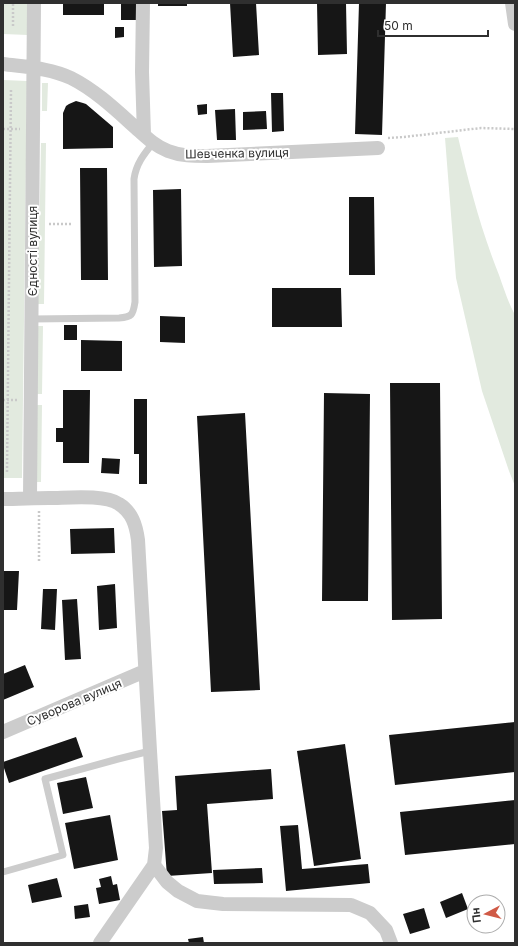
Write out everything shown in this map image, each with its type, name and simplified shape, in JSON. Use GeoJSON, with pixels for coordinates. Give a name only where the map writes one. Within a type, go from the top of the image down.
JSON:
{"type":"FeatureCollection","features":[{"type":"Feature","properties":{"kind":"street","name":"Єдності вулиця"},"geometry":{"type":"LineString","coordinates":[[34,3],[32,319],[35,498]]}},
{"type":"Feature","properties":{"kind":"street"},"geometry":{"type":"LineString","coordinates":[[143,3],[142,72],[149,139]]}},
{"type":"Feature","properties":{"kind":"street"},"geometry":{"type":"LineString","coordinates":[[512,3],[515,24]]}},
{"type":"Feature","properties":{"kind":"street","name":"Шевченка вулиця"},"geometry":{"type":"LineString","coordinates":[[3,64],[44,69],[62,74],[82,84],[149,139],[167,151],[182,155],[207,156],[378,148]]}},
{"type":"Feature","properties":{"kind":"street"},"geometry":{"type":"LineString","coordinates":[[3,499],[105,499],[118,503],[127,510],[135,524],[138,540],[156,848],[154,865],[100,943]]}},
{"type":"Feature","properties":{"kind":"street","name":"Суворова вулиця"},"geometry":{"type":"LineString","coordinates":[[3,732],[145,671]]}},
{"type":"Feature","properties":{"kind":"street"},"geometry":{"type":"LineString","coordinates":[[154,865],[167,882],[178,891],[197,901],[224,904],[351,905],[370,913],[386,930],[391,943]]}},
{"type":"Feature","properties":{"kind":"lane"},"geometry":{"type":"LineString","coordinates":[[32,319],[126,318],[131,316],[134,311],[135,302],[134,179],[135,170],[149,139]]}},
{"type":"Feature","properties":{"kind":"lane"},"geometry":{"type":"LineString","coordinates":[[3,872],[63,855],[45,779],[150,751]]}},
{"type":"Feature","properties":{"kind":"path"},"geometry":{"type":"LineString","coordinates":[[13,3],[13,26]]}},
{"type":"Feature","properties":{"kind":"path"},"geometry":{"type":"LineString","coordinates":[[6,472],[12,89]]}},
{"type":"Feature","properties":{"kind":"path"},"geometry":{"type":"LineString","coordinates":[[378,148],[386,138],[481,128],[515,129]]}},
{"type":"Feature","properties":{"kind":"path"},"geometry":{"type":"LineString","coordinates":[[49,224],[73,224]]}},
{"type":"Feature","properties":{"kind":"path"},"geometry":{"type":"LineString","coordinates":[[35,498],[39,561]]}},
{"type":"Feature","properties":{"kind":"shaded area"},"geometry":{"type":"Polygon","coordinates":[[[3,3],[28,3],[28,35],[3,34],[3,3]]]}},
{"type":"Feature","properties":{"kind":"shaded area"},"geometry":{"type":"Polygon","coordinates":[[[3,80],[27,81],[22,478],[3,478],[3,80]]]}},
{"type":"Feature","properties":{"kind":"shaded area"},"geometry":{"type":"Polygon","coordinates":[[[42,83],[48,83],[47,111],[42,111],[42,83]]]}},
{"type":"Feature","properties":{"kind":"shaded area"},"geometry":{"type":"Polygon","coordinates":[[[458,137],[481,224],[506,295],[515,315],[515,486],[482,391],[456,278],[445,138],[458,137]]]}},
{"type":"Feature","properties":{"kind":"shaded area"},"geometry":{"type":"Polygon","coordinates":[[[41,143],[46,143],[44,304],[38,304],[41,143]]]}},
{"type":"Feature","properties":{"kind":"shaded area"},"geometry":{"type":"Polygon","coordinates":[[[38,326],[43,326],[42,394],[37,394],[38,326]]]}},
{"type":"Feature","properties":{"kind":"shaded area"},"geometry":{"type":"Polygon","coordinates":[[[36,405],[42,405],[41,482],[35,482],[36,405]]]}},
{"type":"Feature","properties":{"kind":"building"},"geometry":{"type":"Polygon","coordinates":[[[63,3],[104,3],[104,15],[63,15],[63,3]]]}},
{"type":"Feature","properties":{"kind":"building"},"geometry":{"type":"Polygon","coordinates":[[[121,3],[136,3],[137,20],[121,20],[121,3]]]}},
{"type":"Feature","properties":{"kind":"building"},"geometry":{"type":"Polygon","coordinates":[[[158,3],[187,3],[187,6],[158,6],[158,3]]]}},
{"type":"Feature","properties":{"kind":"building"},"geometry":{"type":"Polygon","coordinates":[[[230,3],[256,3],[259,55],[233,57],[230,3]]]}},
{"type":"Feature","properties":{"kind":"building"},"geometry":{"type":"Polygon","coordinates":[[[317,3],[346,3],[347,54],[318,55],[317,3]]]}},
{"type":"Feature","properties":{"kind":"building"},"geometry":{"type":"Polygon","coordinates":[[[359,3],[386,3],[382,135],[355,134],[359,3]]]}},
{"type":"Feature","properties":{"kind":"building"},"geometry":{"type":"Polygon","coordinates":[[[115,27],[124,27],[124,37],[115,38],[115,27]]]}},
{"type":"Feature","properties":{"kind":"building"},"geometry":{"type":"Polygon","coordinates":[[[271,93],[283,93],[284,131],[272,132],[271,93]]]}},
{"type":"Feature","properties":{"kind":"building"},"geometry":{"type":"Polygon","coordinates":[[[76,101],[86,104],[113,127],[113,148],[63,149],[63,113],[66,106],[76,101]]]}},
{"type":"Feature","properties":{"kind":"building"},"geometry":{"type":"Polygon","coordinates":[[[207,104],[207,114],[198,115],[197,105],[207,104]]]}},
{"type":"Feature","properties":{"kind":"building"},"geometry":{"type":"Polygon","coordinates":[[[235,109],[236,140],[217,140],[215,110],[235,109]]]}},
{"type":"Feature","properties":{"kind":"building"},"geometry":{"type":"Polygon","coordinates":[[[266,111],[267,129],[243,130],[243,112],[266,111]]]}},
{"type":"Feature","properties":{"kind":"building"},"geometry":{"type":"Polygon","coordinates":[[[80,168],[107,168],[108,280],[81,280],[80,168]]]}},
{"type":"Feature","properties":{"kind":"building"},"geometry":{"type":"Polygon","coordinates":[[[181,189],[182,266],[154,267],[153,190],[181,189]]]}},
{"type":"Feature","properties":{"kind":"building"},"geometry":{"type":"Polygon","coordinates":[[[349,197],[374,197],[375,275],[349,275],[349,197]]]}},
{"type":"Feature","properties":{"kind":"building"},"geometry":{"type":"Polygon","coordinates":[[[272,288],[341,288],[342,327],[272,327],[272,288]]]}},
{"type":"Feature","properties":{"kind":"building"},"geometry":{"type":"Polygon","coordinates":[[[160,316],[185,317],[185,343],[160,342],[160,316]]]}},
{"type":"Feature","properties":{"kind":"building"},"geometry":{"type":"Polygon","coordinates":[[[64,325],[77,325],[77,340],[64,340],[64,325]]]}},
{"type":"Feature","properties":{"kind":"building"},"geometry":{"type":"Polygon","coordinates":[[[81,340],[122,341],[122,371],[81,371],[81,340]]]}},
{"type":"Feature","properties":{"kind":"building"},"geometry":{"type":"Polygon","coordinates":[[[390,383],[440,383],[442,619],[392,620],[390,383]]]}},
{"type":"Feature","properties":{"kind":"building"},"geometry":{"type":"Polygon","coordinates":[[[63,390],[90,390],[89,463],[63,463],[63,442],[56,442],[56,428],[63,428],[63,390]]]}},
{"type":"Feature","properties":{"kind":"building"},"geometry":{"type":"Polygon","coordinates":[[[324,393],[370,394],[368,601],[322,601],[324,393]]]}},
{"type":"Feature","properties":{"kind":"building"},"geometry":{"type":"Polygon","coordinates":[[[134,399],[147,399],[147,484],[139,484],[139,454],[134,454],[134,399]]]}},
{"type":"Feature","properties":{"kind":"building"},"geometry":{"type":"Polygon","coordinates":[[[245,413],[260,690],[211,692],[197,416],[245,413]]]}},
{"type":"Feature","properties":{"kind":"building"},"geometry":{"type":"Polygon","coordinates":[[[102,458],[120,459],[119,474],[101,473],[102,458]]]}},
{"type":"Feature","properties":{"kind":"building"},"geometry":{"type":"Polygon","coordinates":[[[114,528],[115,553],[71,554],[70,529],[114,528]]]}},
{"type":"Feature","properties":{"kind":"building"},"geometry":{"type":"Polygon","coordinates":[[[3,571],[19,571],[17,610],[3,610],[3,571]]]}},
{"type":"Feature","properties":{"kind":"building"},"geometry":{"type":"Polygon","coordinates":[[[115,584],[117,628],[99,630],[97,586],[115,584]]]}},
{"type":"Feature","properties":{"kind":"building"},"geometry":{"type":"Polygon","coordinates":[[[43,589],[57,589],[55,630],[41,629],[43,589]]]}},
{"type":"Feature","properties":{"kind":"building"},"geometry":{"type":"Polygon","coordinates":[[[77,599],[81,659],[65,660],[62,600],[77,599]]]}},
{"type":"Feature","properties":{"kind":"building"},"geometry":{"type":"Polygon","coordinates":[[[25,665],[34,687],[3,700],[3,674],[25,665]]]}},
{"type":"Feature","properties":{"kind":"building"},"geometry":{"type":"Polygon","coordinates":[[[515,722],[515,772],[395,785],[389,735],[515,722]]]}},
{"type":"Feature","properties":{"kind":"building"},"geometry":{"type":"Polygon","coordinates":[[[76,737],[83,757],[9,783],[3,762],[76,737]]]}},
{"type":"Feature","properties":{"kind":"building"},"geometry":{"type":"Polygon","coordinates":[[[345,744],[361,859],[314,866],[297,751],[345,744]]]}},
{"type":"Feature","properties":{"kind":"building"},"geometry":{"type":"Polygon","coordinates":[[[271,769],[273,799],[207,804],[212,873],[167,876],[162,811],[177,810],[175,776],[271,769]]]}},
{"type":"Feature","properties":{"kind":"building"},"geometry":{"type":"Polygon","coordinates":[[[86,777],[93,808],[63,814],[57,783],[86,777]]]}},
{"type":"Feature","properties":{"kind":"building"},"geometry":{"type":"Polygon","coordinates":[[[515,800],[515,844],[405,855],[400,812],[515,800]]]}},
{"type":"Feature","properties":{"kind":"building"},"geometry":{"type":"Polygon","coordinates":[[[110,815],[118,860],[74,869],[65,823],[110,815]]]}},
{"type":"Feature","properties":{"kind":"building"},"geometry":{"type":"Polygon","coordinates":[[[298,825],[302,869],[368,864],[370,883],[286,891],[280,826],[298,825]]]}},
{"type":"Feature","properties":{"kind":"building"},"geometry":{"type":"Polygon","coordinates":[[[262,868],[263,883],[214,884],[213,870],[262,868]]]}},
{"type":"Feature","properties":{"kind":"building"},"geometry":{"type":"Polygon","coordinates":[[[111,876],[113,885],[117,884],[120,900],[99,904],[96,888],[101,887],[99,879],[111,876]]]}},
{"type":"Feature","properties":{"kind":"building"},"geometry":{"type":"Polygon","coordinates":[[[57,878],[62,897],[32,903],[28,885],[57,878]]]}},
{"type":"Feature","properties":{"kind":"building"},"geometry":{"type":"Polygon","coordinates":[[[462,893],[466,904],[466,910],[446,918],[440,902],[462,893]]]}},
{"type":"Feature","properties":{"kind":"building"},"geometry":{"type":"Polygon","coordinates":[[[88,904],[90,917],[75,919],[74,906],[88,904]]]}},
{"type":"Feature","properties":{"kind":"building"},"geometry":{"type":"Polygon","coordinates":[[[424,908],[430,928],[410,934],[403,914],[424,908]]]}},
{"type":"Feature","properties":{"kind":"building"},"geometry":{"type":"Polygon","coordinates":[[[203,937],[204,943],[189,943],[188,939],[203,937]]]}}]}
